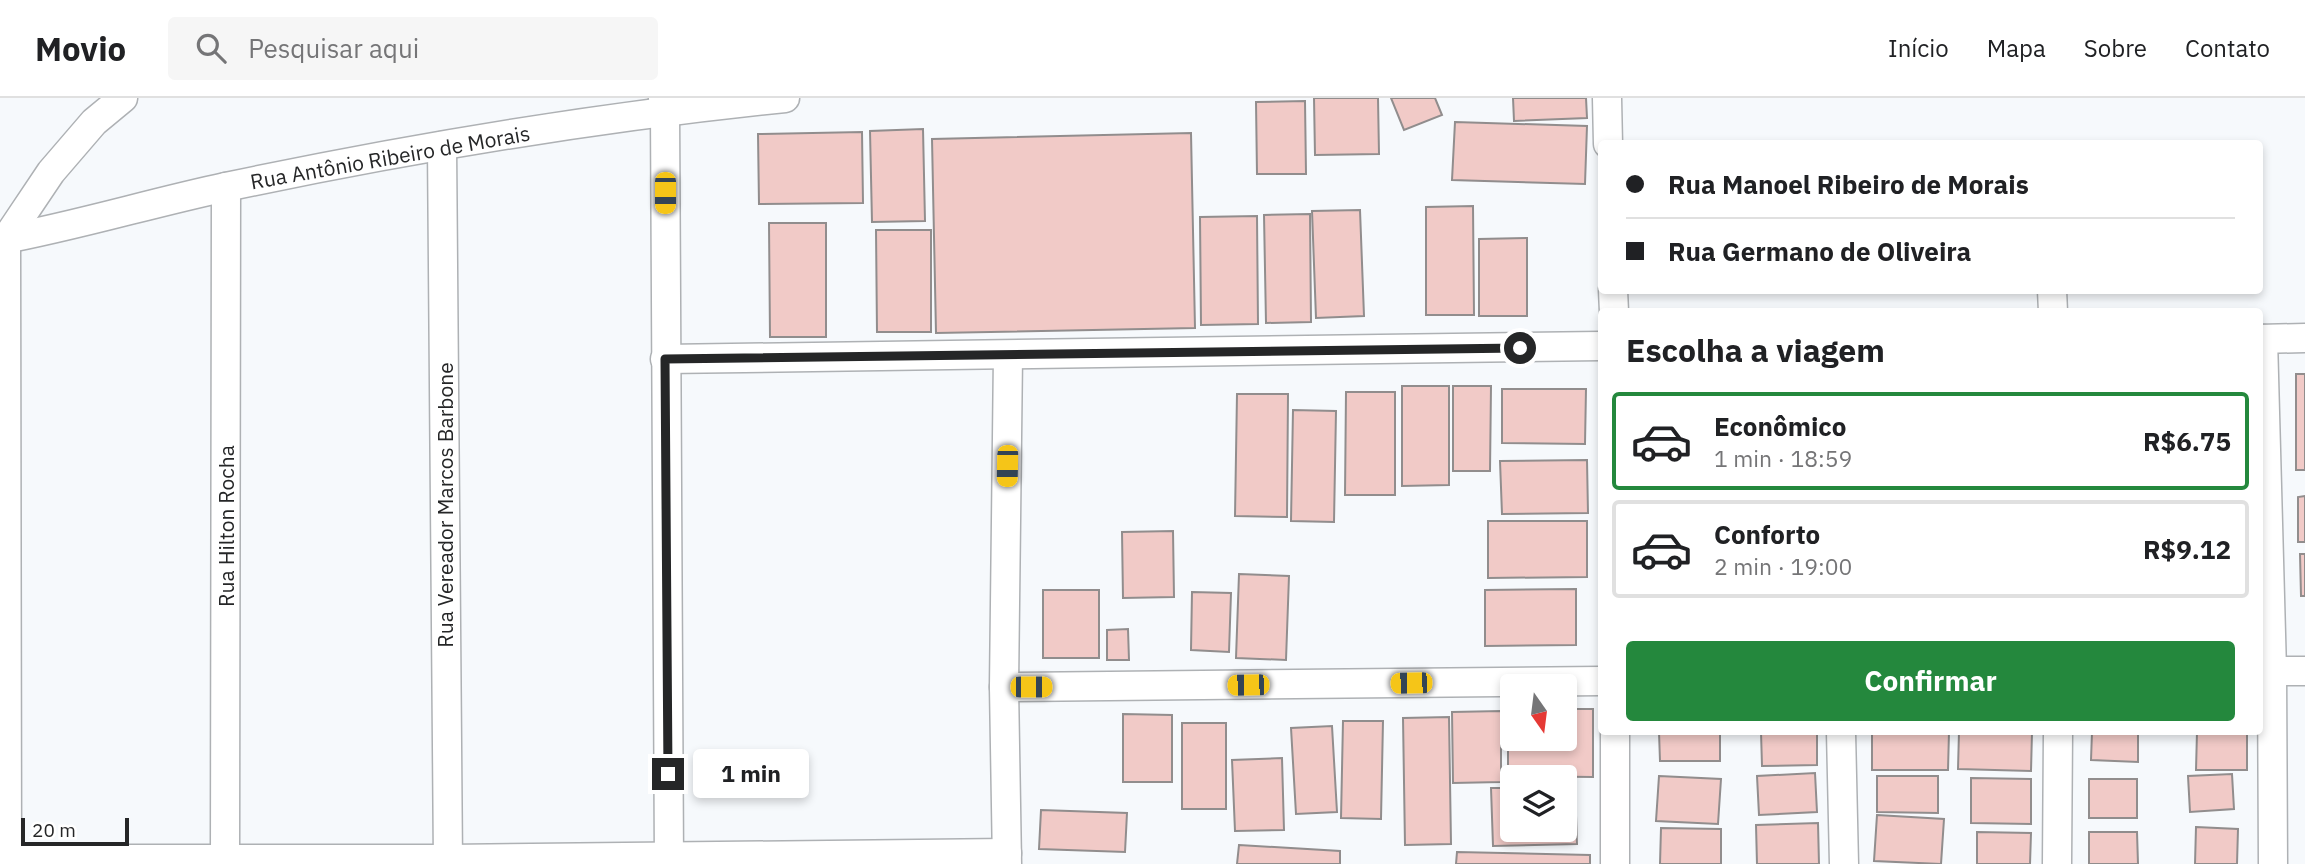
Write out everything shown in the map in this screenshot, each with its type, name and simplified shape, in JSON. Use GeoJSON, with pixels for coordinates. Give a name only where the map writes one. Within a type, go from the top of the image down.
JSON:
{"type":"FeatureCollection","features":[{"type":"Feature","properties":{"kind":"street"},"geometry":{"type":"LineString","coordinates":[[123,98],[94,122],[51,172],[3,239],[5,861],[1007,859],[1004,687],[1009,355]]}},
{"type":"Feature","properties":{"kind":"street","name":"Rua Antônio Ribeiro de Morais"},"geometry":{"type":"LineString","coordinates":[[3,239],[226,187],[664,104],[785,98]]}},
{"type":"Feature","properties":{"kind":"street"},"geometry":{"type":"LineString","coordinates":[[1607,98],[1608,140]]}},
{"type":"Feature","properties":{"kind":"street"},"geometry":{"type":"LineString","coordinates":[[664,104],[669,861]]}},
{"type":"Feature","properties":{"kind":"street","name":"Rua Vereador Marcos Barbone"},"geometry":{"type":"LineString","coordinates":[[442,146],[448,862]]}},
{"type":"Feature","properties":{"kind":"street","name":"Rua Hilton Rocha"},"geometry":{"type":"LineString","coordinates":[[225,861],[226,187]]}},
{"type":"Feature","properties":{"kind":"street"},"geometry":{"type":"LineString","coordinates":[[2263,339],[2305,338]]}},
{"type":"Feature","properties":{"kind":"street"},"geometry":{"type":"LineString","coordinates":[[665,359],[1598,346]]}},
{"type":"Feature","properties":{"kind":"street"},"geometry":{"type":"LineString","coordinates":[[2263,505],[2265,671],[2273,864]]}},
{"type":"Feature","properties":{"kind":"street"},"geometry":{"type":"LineString","coordinates":[[2265,671],[2305,671]]}},
{"type":"Feature","properties":{"kind":"street"},"geometry":{"type":"LineString","coordinates":[[1004,687],[1598,681]]}},
{"type":"Feature","properties":{"kind":"street"},"geometry":{"type":"LineString","coordinates":[[1615,735],[1615,864]]}},
{"type":"Feature","properties":{"kind":"street"},"geometry":{"type":"LineString","coordinates":[[1841,735],[1844,864]]}},
{"type":"Feature","properties":{"kind":"street"},"geometry":{"type":"LineString","coordinates":[[2057,864],[2059,735]]}},
{"type":"Feature","properties":{"kind":"building"},"geometry":{"type":"Polygon","coordinates":[[[1314,98],[1378,98],[1379,154],[1315,155],[1314,98]]]}},
{"type":"Feature","properties":{"kind":"building"},"geometry":{"type":"Polygon","coordinates":[[[1391,98],[1435,98],[1442,115],[1404,130],[1391,98]]]}},
{"type":"Feature","properties":{"kind":"building"},"geometry":{"type":"Polygon","coordinates":[[[1513,98],[1586,98],[1587,118],[1514,121],[1513,98]]]}},
{"type":"Feature","properties":{"kind":"building"},"geometry":{"type":"Polygon","coordinates":[[[1305,101],[1306,174],[1257,174],[1256,102],[1305,101]]]}},
{"type":"Feature","properties":{"kind":"building"},"geometry":{"type":"Polygon","coordinates":[[[1455,122],[1587,126],[1585,184],[1452,180],[1455,122]]]}},
{"type":"Feature","properties":{"kind":"building"},"geometry":{"type":"Polygon","coordinates":[[[923,129],[925,221],[872,222],[870,131],[923,129]]]}},
{"type":"Feature","properties":{"kind":"building"},"geometry":{"type":"Polygon","coordinates":[[[862,132],[863,203],[759,204],[758,134],[862,132]]]}},
{"type":"Feature","properties":{"kind":"building"},"geometry":{"type":"Polygon","coordinates":[[[1191,133],[1195,328],[936,333],[932,139],[1191,133]]]}},
{"type":"Feature","properties":{"kind":"building"},"geometry":{"type":"Polygon","coordinates":[[[1473,206],[1474,315],[1426,315],[1426,207],[1473,206]]]}},
{"type":"Feature","properties":{"kind":"building"},"geometry":{"type":"Polygon","coordinates":[[[1360,210],[1364,316],[1316,318],[1312,211],[1360,210]]]}},
{"type":"Feature","properties":{"kind":"building"},"geometry":{"type":"Polygon","coordinates":[[[1310,214],[1311,322],[1266,323],[1264,215],[1310,214]]]}},
{"type":"Feature","properties":{"kind":"building"},"geometry":{"type":"Polygon","coordinates":[[[1257,216],[1258,324],[1201,325],[1200,217],[1257,216]]]}},
{"type":"Feature","properties":{"kind":"building"},"geometry":{"type":"Polygon","coordinates":[[[769,223],[826,223],[826,337],[770,337],[769,223]]]}},
{"type":"Feature","properties":{"kind":"building"},"geometry":{"type":"Polygon","coordinates":[[[876,230],[931,230],[931,332],[877,332],[876,230]]]}},
{"type":"Feature","properties":{"kind":"building"},"geometry":{"type":"Polygon","coordinates":[[[1527,238],[1527,316],[1479,316],[1479,239],[1527,238]]]}},
{"type":"Feature","properties":{"kind":"building"},"geometry":{"type":"Polygon","coordinates":[[[2296,374],[2305,374],[2305,470],[2296,470],[2296,374]]]}},
{"type":"Feature","properties":{"kind":"building"},"geometry":{"type":"Polygon","coordinates":[[[1402,386],[1449,386],[1449,485],[1402,486],[1402,386]]]}},
{"type":"Feature","properties":{"kind":"building"},"geometry":{"type":"Polygon","coordinates":[[[1453,386],[1491,386],[1490,471],[1453,471],[1453,386]]]}},
{"type":"Feature","properties":{"kind":"building"},"geometry":{"type":"Polygon","coordinates":[[[1502,389],[1586,389],[1585,444],[1502,443],[1502,389]]]}},
{"type":"Feature","properties":{"kind":"building"},"geometry":{"type":"Polygon","coordinates":[[[1346,392],[1395,392],[1395,495],[1345,495],[1346,392]]]}},
{"type":"Feature","properties":{"kind":"building"},"geometry":{"type":"Polygon","coordinates":[[[1237,394],[1288,394],[1287,517],[1235,516],[1237,394]]]}},
{"type":"Feature","properties":{"kind":"building"},"geometry":{"type":"Polygon","coordinates":[[[1293,410],[1336,411],[1334,522],[1291,521],[1293,410]]]}},
{"type":"Feature","properties":{"kind":"building"},"geometry":{"type":"Polygon","coordinates":[[[1587,460],[1588,513],[1502,514],[1500,461],[1587,460]]]}},
{"type":"Feature","properties":{"kind":"building"},"geometry":{"type":"Polygon","coordinates":[[[2305,496],[2305,542],[2298,542],[2298,497],[2305,496]]]}},
{"type":"Feature","properties":{"kind":"building"},"geometry":{"type":"Polygon","coordinates":[[[1488,521],[1587,521],[1587,577],[1488,578],[1488,521]]]}},
{"type":"Feature","properties":{"kind":"building"},"geometry":{"type":"Polygon","coordinates":[[[1173,531],[1174,597],[1123,598],[1122,532],[1173,531]]]}},
{"type":"Feature","properties":{"kind":"building"},"geometry":{"type":"Polygon","coordinates":[[[2300,554],[2305,554],[2305,596],[2301,596],[2300,554]]]}},
{"type":"Feature","properties":{"kind":"building"},"geometry":{"type":"Polygon","coordinates":[[[1239,574],[1289,576],[1286,660],[1236,658],[1239,574]]]}},
{"type":"Feature","properties":{"kind":"building"},"geometry":{"type":"Polygon","coordinates":[[[1576,589],[1576,645],[1485,646],[1485,590],[1576,589]]]}},
{"type":"Feature","properties":{"kind":"building"},"geometry":{"type":"Polygon","coordinates":[[[1043,590],[1099,590],[1099,658],[1043,658],[1043,590]]]}},
{"type":"Feature","properties":{"kind":"building"},"geometry":{"type":"Polygon","coordinates":[[[1192,592],[1231,593],[1229,652],[1191,650],[1192,592]]]}},
{"type":"Feature","properties":{"kind":"building"},"geometry":{"type":"Polygon","coordinates":[[[1128,629],[1129,660],[1107,660],[1107,630],[1128,629]]]}},
{"type":"Feature","properties":{"kind":"building"},"geometry":{"type":"Polygon","coordinates":[[[1577,709],[1593,709],[1593,777],[1577,777],[1577,765],[1508,765],[1508,751],[1577,751],[1577,709]]]}},
{"type":"Feature","properties":{"kind":"building"},"geometry":{"type":"Polygon","coordinates":[[[1500,711],[1500,782],[1453,783],[1452,712],[1500,711]]]}},
{"type":"Feature","properties":{"kind":"building"},"geometry":{"type":"Polygon","coordinates":[[[1123,714],[1172,715],[1172,782],[1123,782],[1123,714]]]}},
{"type":"Feature","properties":{"kind":"building"},"geometry":{"type":"Polygon","coordinates":[[[1449,717],[1451,844],[1405,845],[1403,718],[1449,717]]]}},
{"type":"Feature","properties":{"kind":"building"},"geometry":{"type":"Polygon","coordinates":[[[1343,721],[1383,721],[1381,819],[1341,818],[1343,721]]]}},
{"type":"Feature","properties":{"kind":"building"},"geometry":{"type":"Polygon","coordinates":[[[1182,723],[1226,723],[1226,809],[1182,809],[1182,723]]]}},
{"type":"Feature","properties":{"kind":"building"},"geometry":{"type":"Polygon","coordinates":[[[1332,726],[1337,812],[1296,814],[1291,728],[1332,726]]]}},
{"type":"Feature","properties":{"kind":"building"},"geometry":{"type":"Polygon","coordinates":[[[1659,735],[1720,735],[1720,761],[1660,761],[1659,735]]]}},
{"type":"Feature","properties":{"kind":"building"},"geometry":{"type":"Polygon","coordinates":[[[1761,735],[1817,735],[1817,765],[1762,766],[1761,735]]]}},
{"type":"Feature","properties":{"kind":"building"},"geometry":{"type":"Polygon","coordinates":[[[1872,735],[1949,735],[1948,770],[1872,770],[1872,735]]]}},
{"type":"Feature","properties":{"kind":"building"},"geometry":{"type":"Polygon","coordinates":[[[1959,735],[2032,735],[2031,771],[1958,769],[1959,735]]]}},
{"type":"Feature","properties":{"kind":"building"},"geometry":{"type":"Polygon","coordinates":[[[2092,735],[2138,735],[2138,762],[2091,760],[2092,735]]]}},
{"type":"Feature","properties":{"kind":"building"},"geometry":{"type":"Polygon","coordinates":[[[2197,735],[2247,735],[2247,770],[2196,770],[2197,735]]]}},
{"type":"Feature","properties":{"kind":"building"},"geometry":{"type":"Polygon","coordinates":[[[1282,758],[1284,830],[1235,831],[1232,760],[1282,758]]]}},
{"type":"Feature","properties":{"kind":"building"},"geometry":{"type":"Polygon","coordinates":[[[1815,773],[1817,812],[1759,815],[1757,776],[1815,773]]]}},
{"type":"Feature","properties":{"kind":"building"},"geometry":{"type":"Polygon","coordinates":[[[2232,774],[2234,809],[2190,812],[2188,776],[2232,774]]]}},
{"type":"Feature","properties":{"kind":"building"},"geometry":{"type":"Polygon","coordinates":[[[1659,776],[1721,779],[1718,824],[1656,821],[1659,776]]]}},
{"type":"Feature","properties":{"kind":"building"},"geometry":{"type":"Polygon","coordinates":[[[1877,776],[1938,776],[1938,813],[1877,812],[1877,776]]]}},
{"type":"Feature","properties":{"kind":"building"},"geometry":{"type":"Polygon","coordinates":[[[1971,778],[2031,779],[2031,824],[1971,823],[1971,778]]]}},
{"type":"Feature","properties":{"kind":"building"},"geometry":{"type":"Polygon","coordinates":[[[2089,779],[2137,779],[2137,818],[2089,818],[2089,779]]]}},
{"type":"Feature","properties":{"kind":"building"},"geometry":{"type":"Polygon","coordinates":[[[1491,788],[1500,788],[1500,842],[1577,844],[1493,846],[1491,788]]]}},
{"type":"Feature","properties":{"kind":"building"},"geometry":{"type":"Polygon","coordinates":[[[1041,810],[1127,813],[1125,852],[1039,849],[1041,810]]]}},
{"type":"Feature","properties":{"kind":"building"},"geometry":{"type":"Polygon","coordinates":[[[1877,815],[1944,819],[1941,864],[1874,861],[1877,815]]]}},
{"type":"Feature","properties":{"kind":"building"},"geometry":{"type":"Polygon","coordinates":[[[1818,823],[1819,864],[1757,864],[1756,825],[1818,823]]]}},
{"type":"Feature","properties":{"kind":"building"},"geometry":{"type":"Polygon","coordinates":[[[2196,827],[2238,829],[2237,864],[2195,864],[2196,827]]]}},
{"type":"Feature","properties":{"kind":"building"},"geometry":{"type":"Polygon","coordinates":[[[1661,828],[1721,829],[1721,864],[1660,864],[1661,828]]]}},
{"type":"Feature","properties":{"kind":"building"},"geometry":{"type":"Polygon","coordinates":[[[1977,832],[2031,833],[2030,864],[1977,864],[1977,832]]]}},
{"type":"Feature","properties":{"kind":"building"},"geometry":{"type":"Polygon","coordinates":[[[2089,832],[2137,832],[2138,864],[2089,864],[2089,832]]]}},
{"type":"Feature","properties":{"kind":"building"},"geometry":{"type":"Polygon","coordinates":[[[1239,845],[1340,851],[1340,864],[1237,864],[1239,845]]]}},
{"type":"Feature","properties":{"kind":"building"},"geometry":{"type":"Polygon","coordinates":[[[1457,852],[1590,855],[1590,864],[1456,864],[1457,852]]]}},
{"type":"Feature","properties":{"kind":"route"},"geometry":{"type":"LineString","coordinates":[[668,774],[665,359],[1520,348]]}}]}
